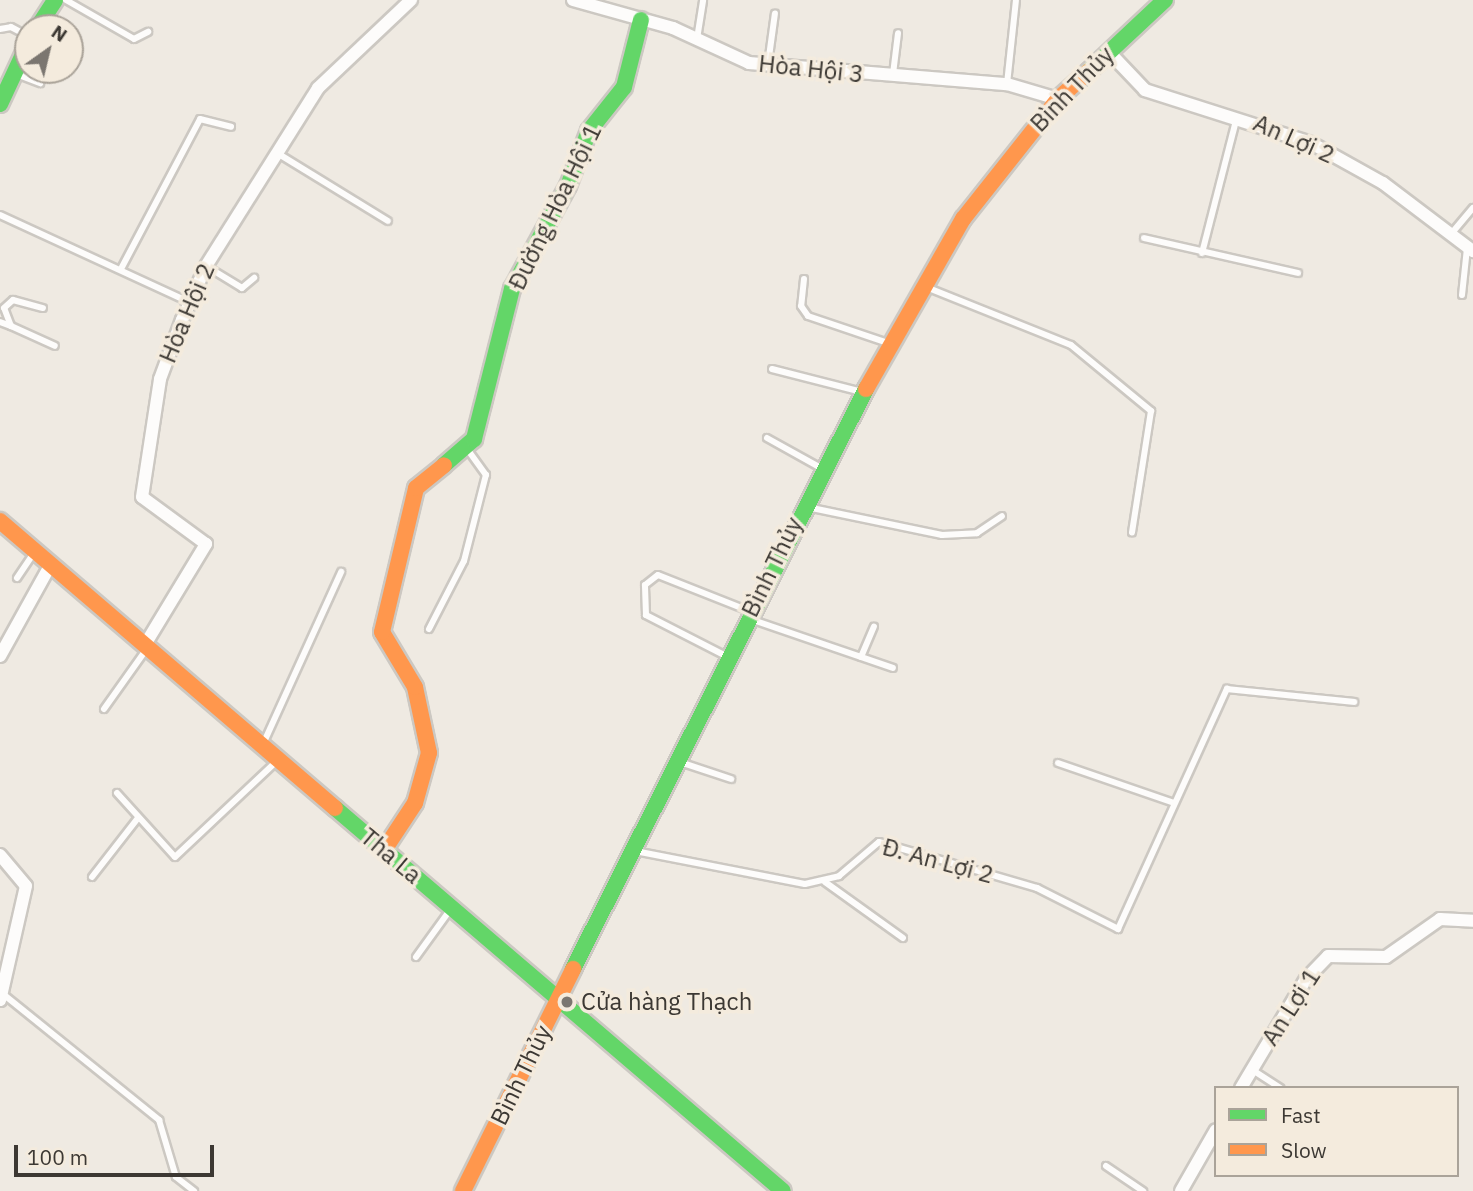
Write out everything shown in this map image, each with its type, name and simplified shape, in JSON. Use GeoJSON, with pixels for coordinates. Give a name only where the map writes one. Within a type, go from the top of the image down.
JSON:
{"type":"FeatureCollection","features":[{"type":"Feature","properties":{"kind":"street","name":"Hòa Hội 2"},"geometry":{"type":"LineString","coordinates":[[148,644],[206,544],[147,506],[141,484],[160,379],[189,302],[206,266],[277,153],[336,68],[411,0]]}},
{"type":"Feature","properties":{"kind":"street","name":"Hòa Hội 3"},"geometry":{"type":"LineString","coordinates":[[573,0],[641,20],[768,66],[1007,84],[1058,99]]}},
{"type":"Feature","properties":{"kind":"street","name":"Bình Thủy"},"geometry":{"type":"LineString","coordinates":[[463,1191],[821,468],[924,286],[993,176],[1058,99],[1165,0]]}},
{"type":"Feature","properties":{"kind":"street","name":"Đường Hòa Hội 1"},"geometry":{"type":"LineString","coordinates":[[384,850],[415,803],[429,753],[418,696],[382,632],[382,611],[416,488],[474,439],[512,289],[568,186],[589,131],[624,87],[641,20]]}},
{"type":"Feature","properties":{"kind":"street","name":"An Lợi 2"},"geometry":{"type":"LineString","coordinates":[[1108,51],[1145,90],[1238,115],[1311,143],[1383,183],[1470,248]]}},
{"type":"Feature","properties":{"kind":"street"},"geometry":{"type":"LineString","coordinates":[[0,104],[14,74]]}},
{"type":"Feature","properties":{"kind":"street","name":"Tha La"},"geometry":{"type":"LineString","coordinates":[[0,520],[148,644],[261,747],[783,1191]]}},
{"type":"Feature","properties":{"kind":"street"},"geometry":{"type":"LineString","coordinates":[[0,656],[51,564]]}},
{"type":"Feature","properties":{"kind":"street"},"geometry":{"type":"LineString","coordinates":[[0,855],[26,887],[1,996]]}},
{"type":"Feature","properties":{"kind":"street","name":"An Lợi 1"},"geometry":{"type":"LineString","coordinates":[[1242,1086],[1306,979],[1328,956],[1386,957],[1440,919],[1473,921]]}},
{"type":"Feature","properties":{"kind":"street"},"geometry":{"type":"LineString","coordinates":[[1181,1191],[1214,1133]]}},
{"type":"Feature","properties":{"kind":"lane"},"geometry":{"type":"LineString","coordinates":[[66,0],[134,39],[148,32]]}},
{"type":"Feature","properties":{"kind":"lane"},"geometry":{"type":"LineString","coordinates":[[697,39],[703,0]]}},
{"type":"Feature","properties":{"kind":"lane"},"geometry":{"type":"LineString","coordinates":[[1007,84],[1016,0]]}},
{"type":"Feature","properties":{"kind":"lane"},"geometry":{"type":"LineString","coordinates":[[768,66],[775,13]]}},
{"type":"Feature","properties":{"kind":"lane"},"geometry":{"type":"LineString","coordinates":[[893,76],[898,33]]}},
{"type":"Feature","properties":{"kind":"lane"},"geometry":{"type":"LineString","coordinates":[[1202,253],[1238,115]]}},
{"type":"Feature","properties":{"kind":"lane"},"geometry":{"type":"LineString","coordinates":[[122,267],[200,119],[231,127]]}},
{"type":"Feature","properties":{"kind":"lane"},"geometry":{"type":"LineString","coordinates":[[277,153],[388,221]]}},
{"type":"Feature","properties":{"kind":"lane"},"geometry":{"type":"LineString","coordinates":[[1451,234],[1473,208]]}},
{"type":"Feature","properties":{"kind":"lane"},"geometry":{"type":"LineString","coordinates":[[0,215],[122,267],[189,302]]}},
{"type":"Feature","properties":{"kind":"lane"},"geometry":{"type":"LineString","coordinates":[[1144,237],[1202,253],[1298,273]]}},
{"type":"Feature","properties":{"kind":"lane"},"geometry":{"type":"LineString","coordinates":[[1462,295],[1470,248]]}},
{"type":"Feature","properties":{"kind":"lane"},"geometry":{"type":"LineString","coordinates":[[206,266],[242,288],[254,278]]}},
{"type":"Feature","properties":{"kind":"lane"},"geometry":{"type":"LineString","coordinates":[[804,279],[801,306],[808,316],[890,344]]}},
{"type":"Feature","properties":{"kind":"lane"},"geometry":{"type":"LineString","coordinates":[[924,286],[1071,345],[1151,411],[1132,533]]}},
{"type":"Feature","properties":{"kind":"lane"},"geometry":{"type":"LineString","coordinates":[[11,326],[7,303],[43,308]]}},
{"type":"Feature","properties":{"kind":"lane"},"geometry":{"type":"LineString","coordinates":[[0,322],[55,345]]}},
{"type":"Feature","properties":{"kind":"lane"},"geometry":{"type":"LineString","coordinates":[[772,369],[863,392]]}},
{"type":"Feature","properties":{"kind":"lane"},"geometry":{"type":"LineString","coordinates":[[767,438],[821,468]]}},
{"type":"Feature","properties":{"kind":"lane"},"geometry":{"type":"LineString","coordinates":[[429,629],[464,561],[485,475],[466,447]]}},
{"type":"Feature","properties":{"kind":"lane"},"geometry":{"type":"LineString","coordinates":[[802,506],[942,535],[977,533],[1002,516]]}},
{"type":"Feature","properties":{"kind":"lane"},"geometry":{"type":"LineString","coordinates":[[17,578],[35,551]]}},
{"type":"Feature","properties":{"kind":"lane"},"geometry":{"type":"LineString","coordinates":[[261,747],[341,572]]}},
{"type":"Feature","properties":{"kind":"lane"},"geometry":{"type":"LineString","coordinates":[[728,657],[646,615],[645,584],[658,575],[749,615],[893,668]]}},
{"type":"Feature","properties":{"kind":"lane"},"geometry":{"type":"LineString","coordinates":[[862,657],[874,627]]}},
{"type":"Feature","properties":{"kind":"lane"},"geometry":{"type":"LineString","coordinates":[[104,709],[148,644]]}},
{"type":"Feature","properties":{"kind":"lane"},"geometry":{"type":"LineString","coordinates":[[1058,763],[1174,803],[1227,689],[1354,702]]}},
{"type":"Feature","properties":{"kind":"lane"},"geometry":{"type":"LineString","coordinates":[[117,793],[164,852],[182,855],[278,761]]}},
{"type":"Feature","properties":{"kind":"lane"},"geometry":{"type":"LineString","coordinates":[[675,761],[731,779]]}},
{"type":"Feature","properties":{"kind":"lane","name":"Đ. An Lợi 2"},"geometry":{"type":"LineString","coordinates":[[825,883],[879,842],[1045,891],[1108,928],[1125,923],[1174,803]]}},
{"type":"Feature","properties":{"kind":"lane"},"geometry":{"type":"LineString","coordinates":[[92,877],[138,818]]}},
{"type":"Feature","properties":{"kind":"lane"},"geometry":{"type":"LineString","coordinates":[[630,850],[785,883],[825,883],[903,938]]}},
{"type":"Feature","properties":{"kind":"lane"},"geometry":{"type":"LineString","coordinates":[[416,957],[451,907]]}},
{"type":"Feature","properties":{"kind":"lane"},"geometry":{"type":"LineString","coordinates":[[1,996],[159,1120],[176,1177],[194,1191]]}},
{"type":"Feature","properties":{"kind":"lane"},"geometry":{"type":"LineString","coordinates":[[1251,1069],[1277,1086]]}},
{"type":"Feature","properties":{"kind":"lane"},"geometry":{"type":"LineString","coordinates":[[1106,1166],[1143,1191]]}},
{"type":"Feature","properties":{"kind":"traffic: fast"},"geometry":{"type":"LineString","coordinates":[[46,14],[55,0]]}},
{"type":"Feature","properties":{"kind":"traffic: fast"},"geometry":{"type":"LineString","coordinates":[[1089,71],[1165,0]]}},
{"type":"Feature","properties":{"kind":"traffic: fast"},"geometry":{"type":"LineString","coordinates":[[444,465],[474,439],[512,289],[568,186],[589,131],[624,87],[641,20]]}},
{"type":"Feature","properties":{"kind":"traffic: fast"},"geometry":{"type":"LineString","coordinates":[[0,104],[14,74]]}},
{"type":"Feature","properties":{"kind":"traffic: fast"},"geometry":{"type":"LineString","coordinates":[[573,969],[866,389]]}},
{"type":"Feature","properties":{"kind":"traffic: fast"},"geometry":{"type":"LineString","coordinates":[[335,808],[783,1191]]}},
{"type":"Feature","properties":{"kind":"traffic: slow"},"geometry":{"type":"LineString","coordinates":[[866,389],[963,219],[1058,99],[1089,71]]}},
{"type":"Feature","properties":{"kind":"traffic: slow"},"geometry":{"type":"LineString","coordinates":[[384,850],[415,803],[429,753],[415,687],[382,632],[416,488],[444,465]]}},
{"type":"Feature","properties":{"kind":"traffic: slow"},"geometry":{"type":"LineString","coordinates":[[0,521],[335,808]]}},
{"type":"Feature","properties":{"kind":"traffic: slow"},"geometry":{"type":"LineString","coordinates":[[463,1191],[573,969]]}},
{"type":"Feature","properties":{"kind":"place","name":"Cửa hàng Thạch"},"geometry":{"type":"Point","coordinates":[567,1002]}}]}
